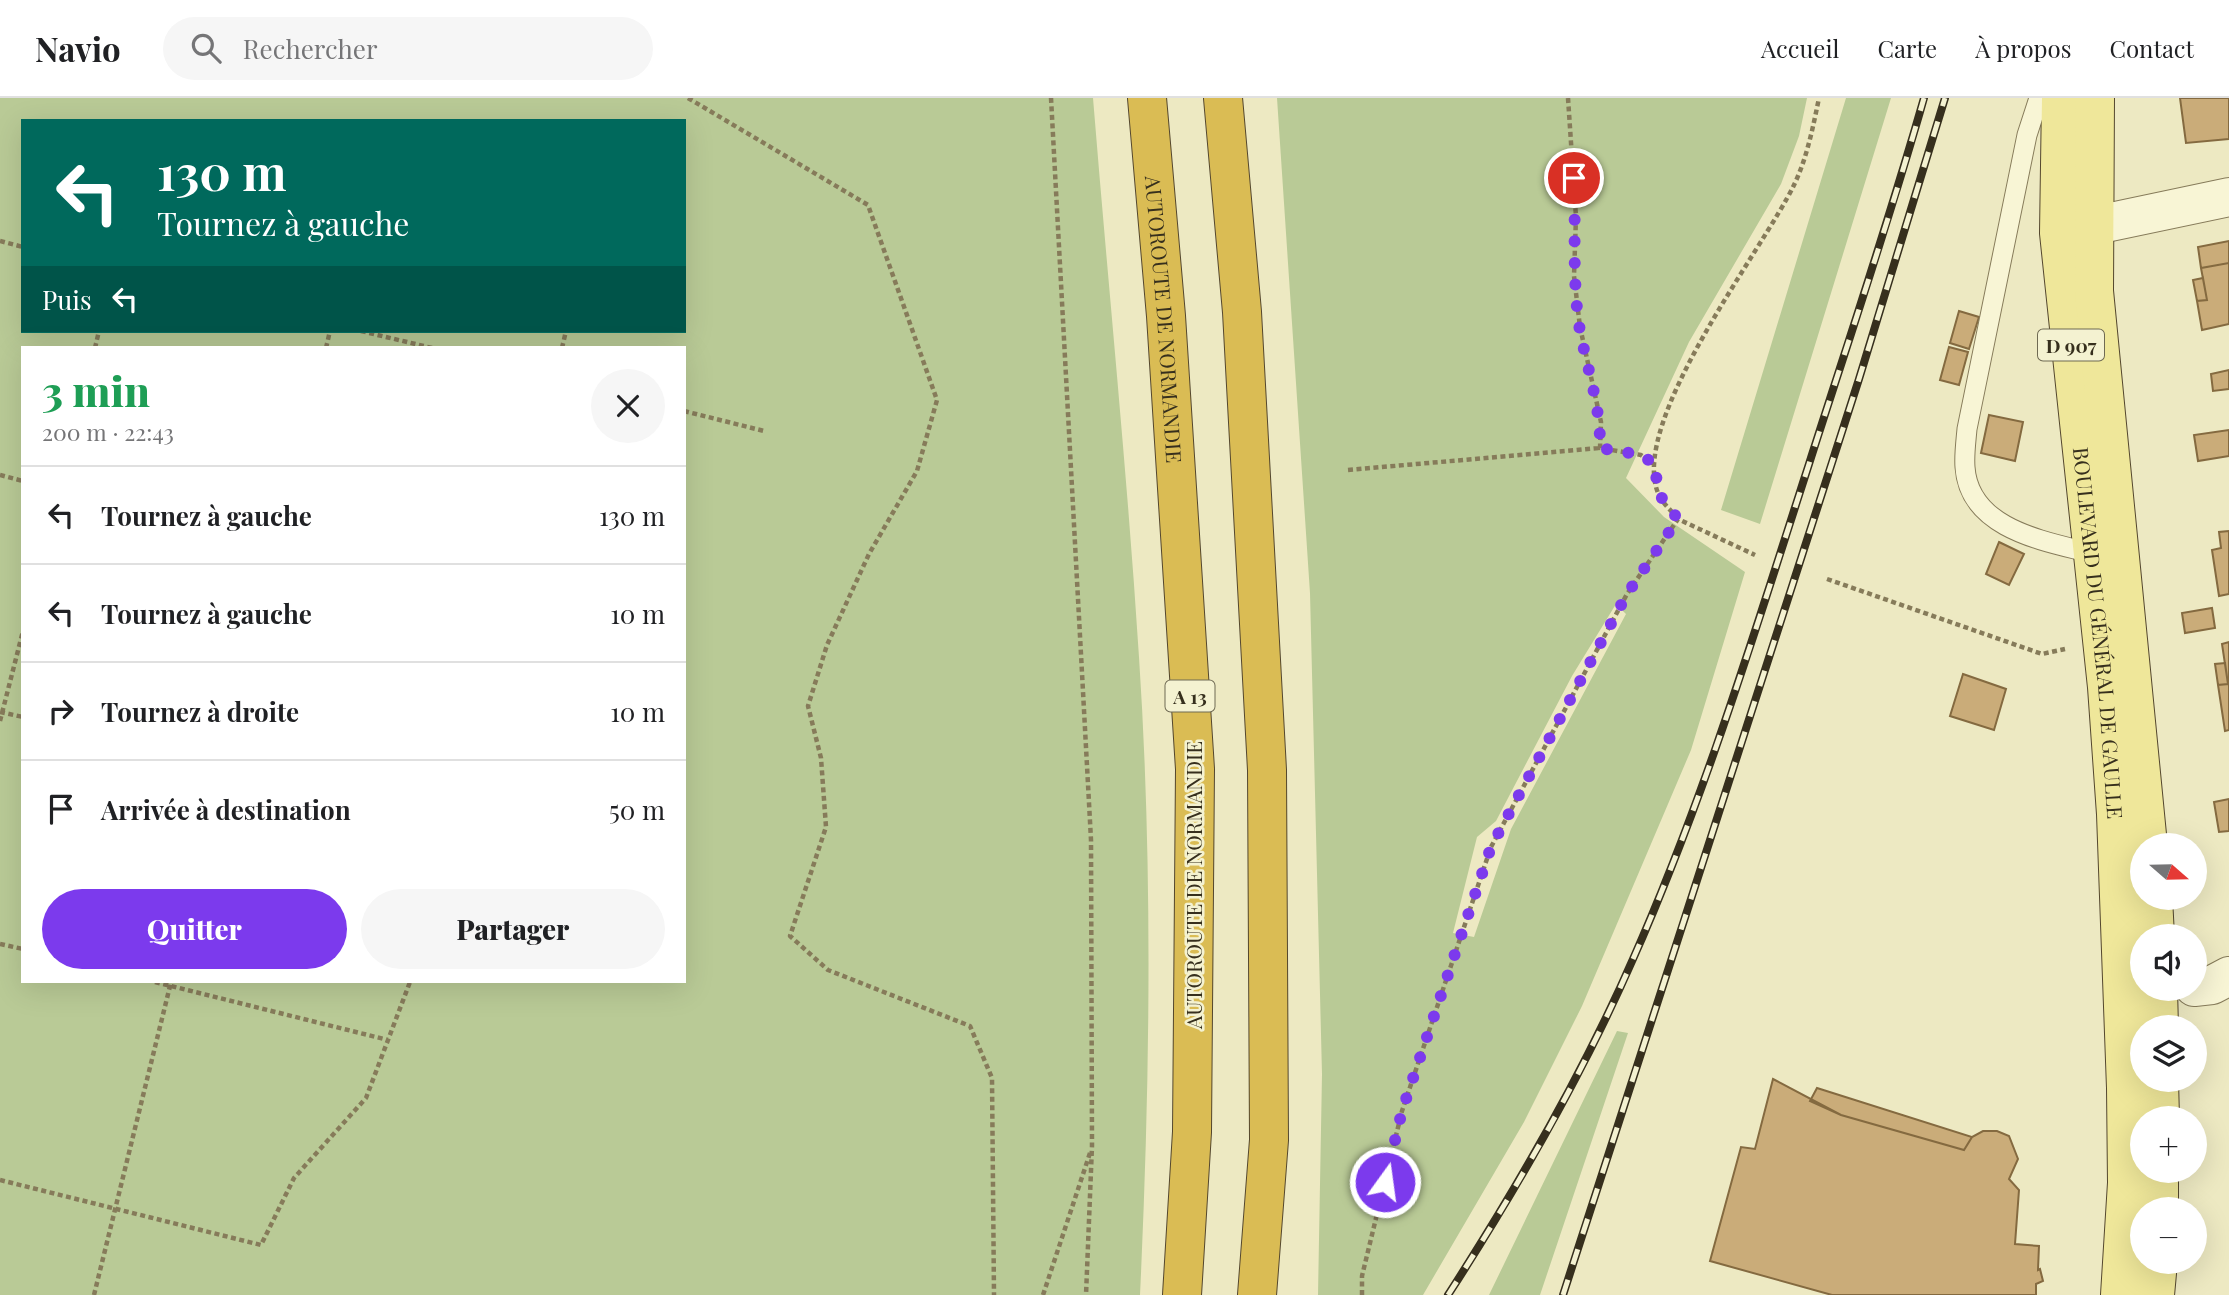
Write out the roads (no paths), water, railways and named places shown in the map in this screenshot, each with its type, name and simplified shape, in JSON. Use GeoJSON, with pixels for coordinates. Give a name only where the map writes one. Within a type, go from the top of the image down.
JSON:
{"type":"FeatureCollection","features":[{"type":"Feature","properties":{"kind":"highway","name":"AUTOROUTE DE NORMANDIE"},"geometry":{"type":"LineString","coordinates":[[1147,98],[1166,316],[1195,769],[1192,1132],[1182,1295]]}},
{"type":"Feature","properties":{"kind":"highway"},"geometry":{"type":"LineString","coordinates":[[1223,98],[1242,312],[1267,770],[1269,1140],[1257,1295]]}},
{"type":"Feature","properties":{"kind":"main road","name":"BOULEVARD DU GÉNÉRAL DE GAULLE"},"geometry":{"type":"LineString","coordinates":[[2062,98],[2077,229],[2091,553],[2108,687],[2150,924]]}},
{"type":"Feature","properties":{"kind":"main road","name":"BOULEVARD DU GÉNÉRAL DE GAULLE"},"geometry":{"type":"LineString","coordinates":[[2095,98],[2077,229],[2094,291],[2147,833]]}},
{"type":"Feature","properties":{"kind":"main road","name":"BOULEVARD DU GÉNÉRAL DE GAULLE"},"geometry":{"type":"LineString","coordinates":[[2120,1295],[2127,1183],[2162,1001]]}},
{"type":"Feature","properties":{"kind":"main road"},"geometry":{"type":"LineString","coordinates":[[2155,1295],[2157,1274]]}},
{"type":"Feature","properties":{"kind":"street"},"geometry":{"type":"LineString","coordinates":[[2077,229],[2229,197]]}},
{"type":"Feature","properties":{"kind":"street"},"geometry":{"type":"LineString","coordinates":[[2207,986],[2229,976]]}},
{"type":"Feature","properties":{"kind":"lane"},"geometry":{"type":"LineString","coordinates":[[2039,98],[2027,135],[1967,429],[1965,469],[1972,494],[1989,514],[2014,531],[2091,553]]}},
{"type":"Feature","properties":{"kind":"railway"},"geometry":{"type":"LineString","coordinates":[[1448,1295],[1499,1214],[1570,1089],[1613,1003],[1659,899],[1706,776],[1748,652],[1883,236],[1924,98]]}},
{"type":"Feature","properties":{"kind":"railway"},"geometry":{"type":"LineString","coordinates":[[1563,1295],[1859,379],[1945,98]]}}]}
